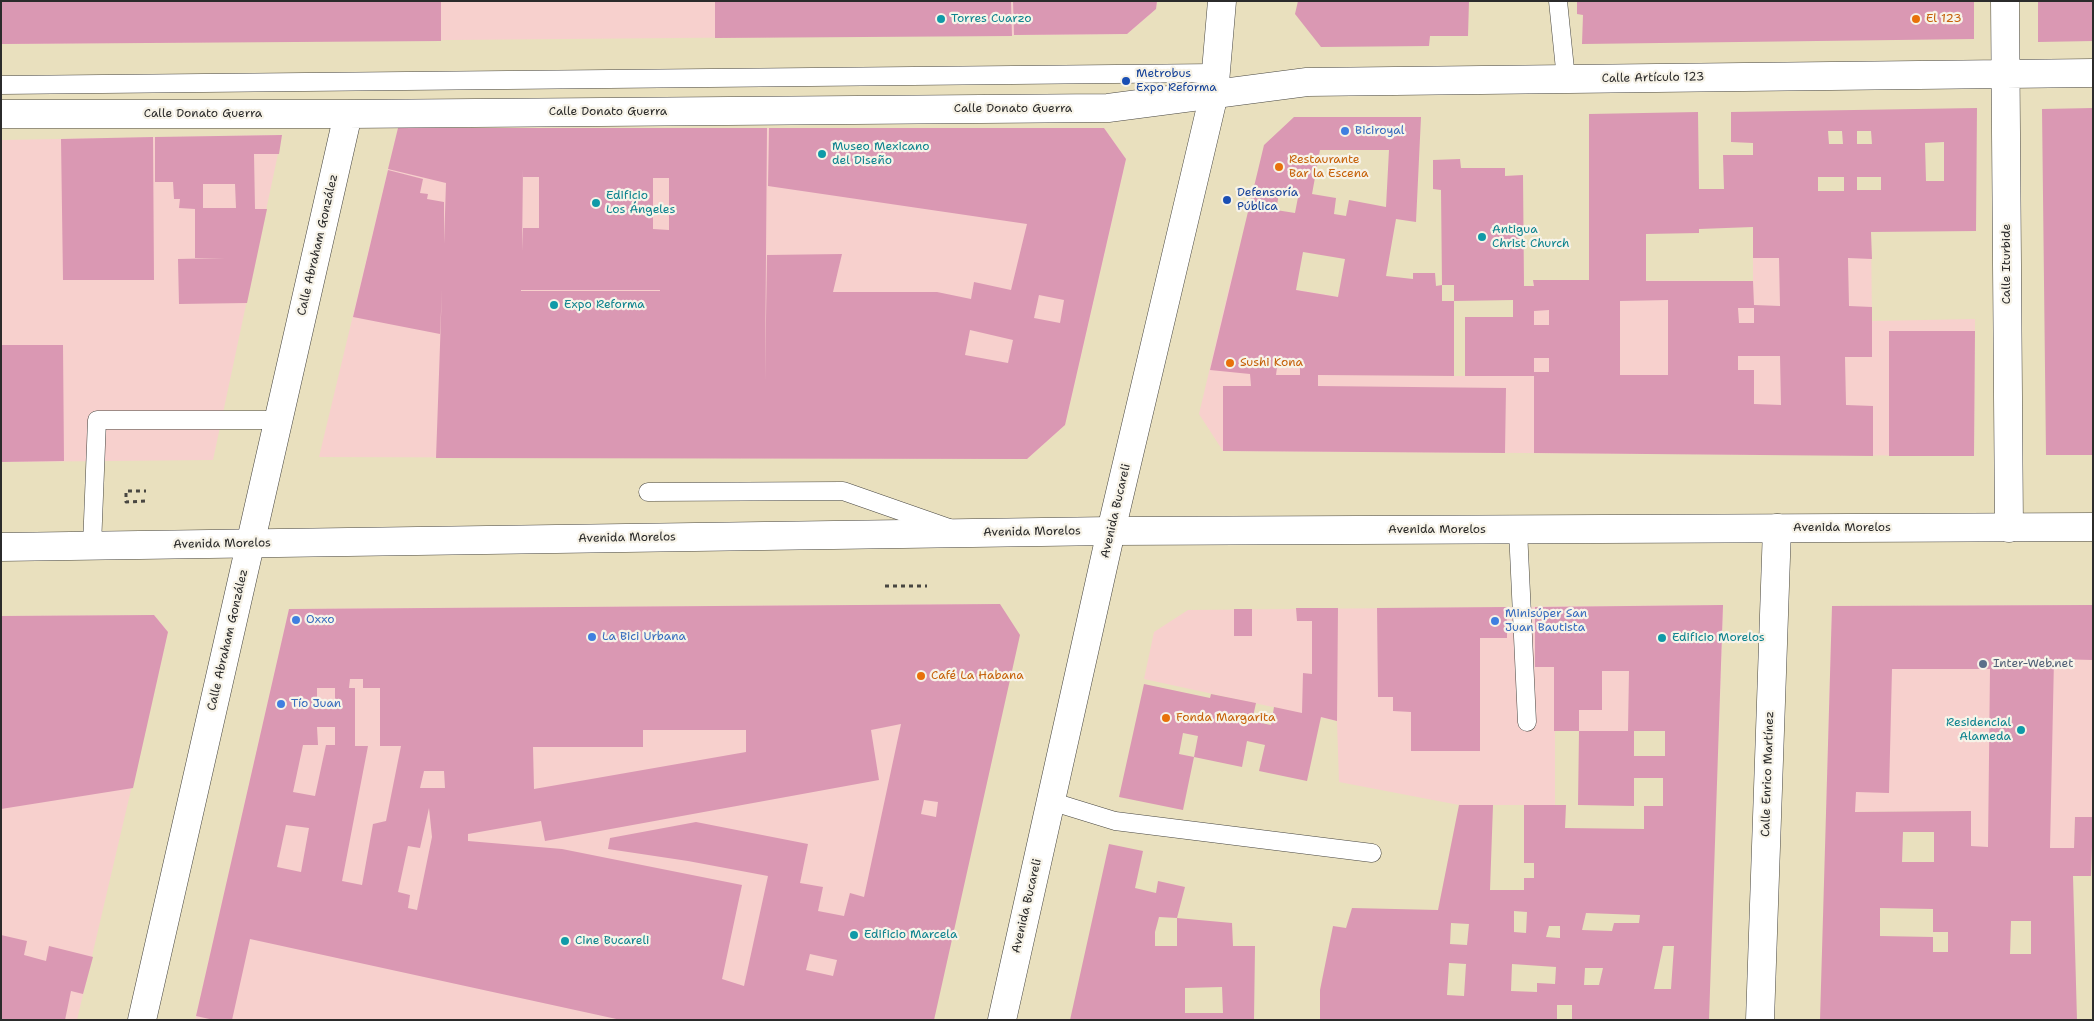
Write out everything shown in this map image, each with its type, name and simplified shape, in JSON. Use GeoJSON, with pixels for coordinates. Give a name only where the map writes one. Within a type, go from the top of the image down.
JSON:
{"type":"FeatureCollection","features":[{"type":"Feature","properties":{"kind":"street","name":"Avenida Bucareli"},"geometry":{"type":"LineString","coordinates":[[1002,1020],[1111,531],[1215,83],[1222,1]]}},
{"type":"Feature","properties":{"kind":"street","name":"Calle Iturbide"},"geometry":{"type":"LineString","coordinates":[[2006,1],[2009,528]]}},
{"type":"Feature","properties":{"kind":"street","name":"Calle Artículo 123"},"geometry":{"type":"LineString","coordinates":[[1215,83],[2093,73]]}},
{"type":"Feature","properties":{"kind":"street","name":"Calle Donato Guerra"},"geometry":{"type":"LineString","coordinates":[[1,114],[348,114],[1108,108],[1215,83]]}},
{"type":"Feature","properties":{"kind":"street","name":"Calle Abraham González"},"geometry":{"type":"LineString","coordinates":[[142,1020],[348,114]]}},
{"type":"Feature","properties":{"kind":"street","name":"Avenida Morelos"},"geometry":{"type":"LineString","coordinates":[[1,548],[1111,531],[2093,527]]}},
{"type":"Feature","properties":{"kind":"street","name":"Calle Enrico Martínez"},"geometry":{"type":"LineString","coordinates":[[1760,1020],[1777,528]]}},
{"type":"Feature","properties":{"kind":"lane"},"geometry":{"type":"LineString","coordinates":[[1558,1],[1566,79]]}},
{"type":"Feature","properties":{"kind":"lane"},"geometry":{"type":"LineString","coordinates":[[1,84],[1215,83]]}},
{"type":"Feature","properties":{"kind":"lane"},"geometry":{"type":"LineString","coordinates":[[92,546],[97,420],[278,420]]}},
{"type":"Feature","properties":{"kind":"lane"},"geometry":{"type":"LineString","coordinates":[[648,492],[843,490],[964,533]]}},
{"type":"Feature","properties":{"kind":"lane"},"geometry":{"type":"LineString","coordinates":[[1518,530],[1526,722]]}},
{"type":"Feature","properties":{"kind":"lane"},"geometry":{"type":"LineString","coordinates":[[1050,802],[1115,821],[1372,853]]}},
{"type":"Feature","properties":{"kind":"path"},"geometry":{"type":"LineString","coordinates":[[145,501],[126,502],[126,491],[146,491]]}},
{"type":"Feature","properties":{"kind":"path"},"geometry":{"type":"LineString","coordinates":[[885,586],[927,586]]}},
{"type":"Feature","properties":{"kind":"shaded area"},"geometry":{"type":"Polygon","coordinates":[[[1,1],[1157,1],[1156,9],[1127,34],[1,44],[1,1]]]}},
{"type":"Feature","properties":{"kind":"shaded area"},"geometry":{"type":"Polygon","coordinates":[[[398,128],[1104,128],[1126,159],[1065,425],[1027,459],[319,457],[398,128]]]}},
{"type":"Feature","properties":{"kind":"shaded area"},"geometry":{"type":"Polygon","coordinates":[[[282,135],[213,460],[1,462],[1,140],[282,135]]]}},
{"type":"Feature","properties":{"kind":"shaded area"},"geometry":{"type":"Polygon","coordinates":[[[1871,232],[1872,321],[1975,319],[1974,456],[1223,451],[1199,414],[1231,279],[1412,309],[1409,376],[1534,376],[1533,280],[1753,281],[1753,233],[1871,232]]]}},
{"type":"Feature","properties":{"kind":"shaded area"},"geometry":{"type":"Polygon","coordinates":[[[1000,604],[934,1020],[195,1020],[289,609],[1000,604]]]}},
{"type":"Feature","properties":{"kind":"shaded area"},"geometry":{"type":"Polygon","coordinates":[[[1723,605],[1719,731],[1555,731],[1555,805],[1459,805],[1339,782],[1337,721],[1144,679],[1154,632],[1188,610],[1723,605]]]}},
{"type":"Feature","properties":{"kind":"shaded area","name":"Residencial Alameda"},"geometry":{"type":"Polygon","coordinates":[[[2093,605],[2093,817],[2075,817],[2073,876],[1971,877],[1971,811],[1826,812],[1832,606],[2093,605]]]}},
{"type":"Feature","properties":{"kind":"shaded area"},"geometry":{"type":"Polygon","coordinates":[[[154,615],[168,632],[77,1020],[1,1020],[1,616],[154,615]]]}},
{"type":"Feature","properties":{"kind":"building"},"geometry":{"type":"Polygon","coordinates":[[[1,1],[441,1],[441,41],[1,44],[1,1]]]}},
{"type":"Feature","properties":{"kind":"building"},"geometry":{"type":"Polygon","coordinates":[[[715,1],[1011,1],[1012,36],[715,38],[715,1]]]}},
{"type":"Feature","properties":{"kind":"building"},"geometry":{"type":"Polygon","coordinates":[[[1013,1],[1157,1],[1156,9],[1127,34],[1014,35],[1013,1]]]}},
{"type":"Feature","properties":{"kind":"building"},"geometry":{"type":"Polygon","coordinates":[[[1298,1],[1469,1],[1468,36],[1430,36],[1429,46],[1321,47],[1295,14],[1298,1]]]}},
{"type":"Feature","properties":{"kind":"building"},"geometry":{"type":"Polygon","coordinates":[[[1577,1],[1974,1],[1974,39],[1582,44],[1583,15],[1577,14],[1577,1]]]}},
{"type":"Feature","properties":{"kind":"building"},"geometry":{"type":"Polygon","coordinates":[[[2038,1],[2093,1],[2093,41],[2038,42],[2038,1]]]}},
{"type":"Feature","properties":{"kind":"building"},"geometry":{"type":"Polygon","coordinates":[[[1977,108],[1976,231],[1871,232],[1872,259],[1848,258],[1849,306],[1872,307],[1872,357],[1845,357],[1846,405],[1873,406],[1873,456],[1534,453],[1534,376],[1465,376],[1465,317],[1513,317],[1513,300],[1454,301],[1454,285],[1442,285],[1441,190],[1433,189],[1433,160],[1460,159],[1461,168],[1505,168],[1505,176],[1523,175],[1524,286],[1534,286],[1533,280],[1589,280],[1589,114],[1698,112],[1699,189],[1724,189],[1723,155],[1753,155],[1753,143],[1731,142],[1731,112],[1977,108]],[[1828,131],[1829,144],[1843,144],[1842,131],[1828,131]],[[1857,131],[1857,144],[1872,144],[1871,131],[1857,131]],[[1944,142],[1925,143],[1926,181],[1944,181],[1944,142]],[[1818,177],[1818,191],[1844,191],[1844,177],[1818,177]],[[1857,177],[1857,190],[1881,190],[1881,177],[1857,177]],[[1753,227],[1699,229],[1699,233],[1646,234],[1646,281],[1753,281],[1754,305],[1780,306],[1779,258],[1753,258],[1753,227]],[[1668,300],[1620,301],[1620,375],[1668,375],[1668,300]],[[1738,308],[1739,323],[1754,323],[1754,308],[1738,308]],[[1549,310],[1534,311],[1534,325],[1549,325],[1549,310]],[[1738,356],[1738,370],[1754,370],[1754,404],[1781,405],[1780,356],[1738,356]],[[1534,358],[1534,372],[1549,372],[1549,358],[1534,358]]]}},
{"type":"Feature","properties":{"kind":"building"},"geometry":{"type":"Polygon","coordinates":[[[2093,108],[2093,455],[2046,455],[2042,109],[2093,108]]]}},
{"type":"Feature","properties":{"kind":"building"},"geometry":{"type":"Polygon","coordinates":[[[1294,117],[1421,117],[1416,222],[1396,219],[1386,276],[1413,279],[1413,273],[1435,273],[1436,286],[1442,285],[1442,301],[1454,301],[1454,376],[1318,375],[1318,386],[1506,388],[1505,453],[1223,451],[1223,386],[1251,386],[1250,374],[1210,370],[1264,145],[1294,117]],[[1320,150],[1312,194],[1336,198],[1334,214],[1346,216],[1349,200],[1386,207],[1389,150],[1320,150]],[[1280,188],[1276,210],[1295,213],[1299,192],[1280,188]],[[1303,252],[1296,290],[1338,297],[1345,259],[1303,252]],[[1278,360],[1276,375],[1300,375],[1300,364],[1278,360]]]}},
{"type":"Feature","properties":{"kind":"building"},"geometry":{"type":"Polygon","coordinates":[[[398,128],[767,128],[765,382],[767,255],[842,254],[833,292],[937,292],[971,299],[974,282],[1011,290],[1027,224],[768,186],[769,128],[1104,128],[1126,159],[1065,425],[1027,459],[436,458],[442,289],[440,334],[353,317],[388,170],[423,179],[420,193],[428,194],[427,199],[444,202],[444,244],[446,183],[388,169],[398,128]],[[523,168],[522,251],[523,228],[539,228],[539,177],[523,177],[523,168]],[[653,178],[653,229],[669,230],[669,178],[653,178]],[[521,290],[660,291],[660,290],[521,290]],[[1039,295],[1034,318],[1060,323],[1064,300],[1039,295]],[[970,330],[965,355],[1008,363],[1013,340],[970,330]]]}},
{"type":"Feature","properties":{"kind":"building"},"geometry":{"type":"Polygon","coordinates":[[[282,135],[279,154],[254,154],[255,209],[267,209],[247,303],[179,304],[178,259],[226,258],[195,258],[195,209],[179,208],[180,199],[174,199],[173,182],[155,182],[155,137],[282,135]],[[203,184],[203,208],[236,208],[235,184],[203,184]]]}},
{"type":"Feature","properties":{"kind":"building"},"geometry":{"type":"Polygon","coordinates":[[[153,137],[154,280],[63,280],[61,139],[153,137]]]}},
{"type":"Feature","properties":{"kind":"building"},"geometry":{"type":"Polygon","coordinates":[[[1889,331],[1975,331],[1974,456],[1889,456],[1889,331]]]}},
{"type":"Feature","properties":{"kind":"building"},"geometry":{"type":"Polygon","coordinates":[[[1,345],[63,345],[64,461],[1,462],[1,345]]]}},
{"type":"Feature","properties":{"kind":"building"},"geometry":{"type":"Polygon","coordinates":[[[1000,604],[1020,635],[934,1020],[621,1020],[250,939],[232,1020],[214,1020],[196,1016],[289,609],[1000,604]],[[350,679],[349,688],[355,688],[355,746],[368,746],[342,881],[362,885],[373,824],[386,821],[401,746],[380,746],[380,688],[363,688],[363,679],[350,679]],[[317,688],[317,709],[335,709],[335,688],[317,688]],[[901,724],[871,730],[879,780],[545,841],[541,821],[468,834],[468,841],[562,849],[742,885],[722,979],[744,986],[768,876],[608,849],[610,838],[696,822],[808,844],[800,883],[823,887],[818,911],[844,916],[850,893],[864,897],[901,724]],[[317,727],[318,745],[303,745],[293,792],[315,796],[326,745],[335,745],[335,727],[317,727]],[[643,730],[643,747],[533,747],[534,789],[746,752],[746,730],[643,730]],[[424,771],[420,788],[445,788],[444,771],[424,771]],[[924,800],[921,814],[936,817],[938,802],[924,800]],[[429,808],[420,848],[408,846],[398,892],[410,895],[408,908],[417,910],[432,837],[429,808]],[[286,825],[277,867],[301,872],[309,828],[286,825]],[[810,954],[806,970],[833,976],[837,960],[810,954]]]}},
{"type":"Feature","properties":{"kind":"building"},"geometry":{"type":"Polygon","coordinates":[[[1723,605],[1709,1020],[1572,1020],[1572,1005],[1557,1005],[1557,1020],[1320,1020],[1320,990],[1333,926],[1346,928],[1352,908],[1438,910],[1459,805],[1493,805],[1490,890],[1524,890],[1524,878],[1534,878],[1534,863],[1524,863],[1524,805],[1566,805],[1565,828],[1644,829],[1644,806],[1663,806],[1663,778],[1634,778],[1634,806],[1578,805],[1579,731],[1554,731],[1554,667],[1535,667],[1535,607],[1723,605]],[[1602,671],[1602,710],[1579,710],[1579,731],[1628,731],[1629,671],[1602,671]],[[1634,731],[1634,756],[1665,756],[1665,731],[1634,731]],[[1514,911],[1514,932],[1526,933],[1527,912],[1514,911]],[[1586,913],[1582,930],[1612,931],[1614,923],[1639,923],[1640,915],[1586,913]],[[1451,923],[1450,944],[1467,945],[1469,924],[1451,923]],[[1549,926],[1546,937],[1560,938],[1560,926],[1549,926]],[[1663,946],[1654,989],[1671,989],[1674,946],[1663,946]],[[1449,963],[1447,995],[1464,996],[1466,964],[1449,963]],[[1512,964],[1511,991],[1537,992],[1537,983],[1555,984],[1556,967],[1512,964]],[[1585,968],[1584,985],[1599,985],[1603,968],[1585,968]]]}},
{"type":"Feature","properties":{"kind":"building"},"geometry":{"type":"Polygon","coordinates":[[[2093,605],[2093,660],[2054,659],[2050,848],[2074,848],[2075,817],[2093,817],[2091,876],[2073,876],[2077,1020],[1820,1020],[1832,606],[2093,605]],[[1892,669],[1889,793],[1856,792],[1855,812],[1971,811],[1971,846],[1988,847],[1990,669],[1892,669]],[[1903,832],[1902,862],[1934,862],[1934,832],[1903,832]],[[1880,908],[1880,936],[1933,937],[1933,952],[1948,952],[1948,932],[1933,932],[1933,909],[1880,908]],[[2011,921],[2010,954],[2031,954],[2031,921],[2011,921]]]}},
{"type":"Feature","properties":{"kind":"building"},"geometry":{"type":"Polygon","coordinates":[[[1507,607],[1507,638],[1480,638],[1480,751],[1411,751],[1411,712],[1393,711],[1393,697],[1378,697],[1377,608],[1507,607]]]}},
{"type":"Feature","properties":{"kind":"building"},"geometry":{"type":"Polygon","coordinates":[[[1296,608],[1338,608],[1337,721],[1321,717],[1307,781],[1259,771],[1265,745],[1247,741],[1242,767],[1194,757],[1183,810],[1119,797],[1144,684],[1210,698],[1211,694],[1256,703],[1252,721],[1271,725],[1274,707],[1302,713],[1303,673],[1312,674],[1312,621],[1297,621],[1296,608]],[[1183,733],[1179,754],[1194,757],[1198,736],[1183,733]]]}},
{"type":"Feature","properties":{"kind":"building"},"geometry":{"type":"Polygon","coordinates":[[[1234,609],[1252,609],[1252,636],[1234,636],[1234,609]]]}},
{"type":"Feature","properties":{"kind":"building"},"geometry":{"type":"Polygon","coordinates":[[[154,615],[168,632],[133,788],[1,809],[1,616],[154,615]]]}},
{"type":"Feature","properties":{"kind":"building"},"geometry":{"type":"Polygon","coordinates":[[[1109,844],[1143,851],[1135,888],[1156,893],[1158,881],[1185,887],[1177,918],[1232,923],[1233,946],[1255,946],[1254,1020],[1070,1020],[1109,844]],[[1159,917],[1155,932],[1155,946],[1177,946],[1177,918],[1159,917]],[[1222,987],[1185,988],[1185,1013],[1223,1013],[1222,987]]]}},
{"type":"Feature","properties":{"kind":"building"},"geometry":{"type":"Polygon","coordinates":[[[1,935],[27,941],[24,955],[46,961],[49,946],[93,957],[83,994],[71,991],[65,1020],[1,1020],[1,935]]]}},
{"type":"Feature","properties":{"kind":"place","name":"Torres Cuarzo"},"geometry":{"type":"Point","coordinates":[941,19]}},
{"type":"Feature","properties":{"kind":"place","name":"El 123"},"geometry":{"type":"Point","coordinates":[1916,19]}},
{"type":"Feature","properties":{"kind":"place","name":"Metrobus Expo Reforma"},"geometry":{"type":"Point","coordinates":[1126,81]}},
{"type":"Feature","properties":{"kind":"place","name":"Biciroyal"},"geometry":{"type":"Point","coordinates":[1345,131]}},
{"type":"Feature","properties":{"kind":"place","name":"Museo Mexicano del Diseño"},"geometry":{"type":"Point","coordinates":[822,154]}},
{"type":"Feature","properties":{"kind":"place","name":"Restaurante Bar la Escena"},"geometry":{"type":"Point","coordinates":[1279,167]}},
{"type":"Feature","properties":{"kind":"place","name":"Defensoría Pública"},"geometry":{"type":"Point","coordinates":[1227,200]}},
{"type":"Feature","properties":{"kind":"place","name":"Edificio Los Ángeles"},"geometry":{"type":"Point","coordinates":[596,203]}},
{"type":"Feature","properties":{"kind":"place","name":"Antigua Christ Church"},"geometry":{"type":"Point","coordinates":[1482,237]}},
{"type":"Feature","properties":{"kind":"place","name":"Expo Reforma"},"geometry":{"type":"Point","coordinates":[554,305]}},
{"type":"Feature","properties":{"kind":"place","name":"Sushi Kona"},"geometry":{"type":"Point","coordinates":[1230,363]}},
{"type":"Feature","properties":{"kind":"place","name":"Oxxo"},"geometry":{"type":"Point","coordinates":[296,620]}},
{"type":"Feature","properties":{"kind":"place","name":"Minisúper San Juan Bautista"},"geometry":{"type":"Point","coordinates":[1495,621]}},
{"type":"Feature","properties":{"kind":"place","name":"La Bici Urbana"},"geometry":{"type":"Point","coordinates":[592,637]}},
{"type":"Feature","properties":{"kind":"place","name":"Edificio Morelos"},"geometry":{"type":"Point","coordinates":[1662,638]}},
{"type":"Feature","properties":{"kind":"place","name":"Inter-Web.net"},"geometry":{"type":"Point","coordinates":[1983,664]}},
{"type":"Feature","properties":{"kind":"place","name":"Café La Habana"},"geometry":{"type":"Point","coordinates":[921,676]}},
{"type":"Feature","properties":{"kind":"place","name":"Tío Juan"},"geometry":{"type":"Point","coordinates":[281,704]}},
{"type":"Feature","properties":{"kind":"place","name":"Fonda Margarita"},"geometry":{"type":"Point","coordinates":[1166,718]}},
{"type":"Feature","properties":{"kind":"place","name":"Residencial Alameda"},"geometry":{"type":"Point","coordinates":[2021,730]}},
{"type":"Feature","properties":{"kind":"place","name":"Edificio Marcela"},"geometry":{"type":"Point","coordinates":[854,935]}},
{"type":"Feature","properties":{"kind":"place","name":"Cine Bucareli"},"geometry":{"type":"Point","coordinates":[565,941]}}]}
